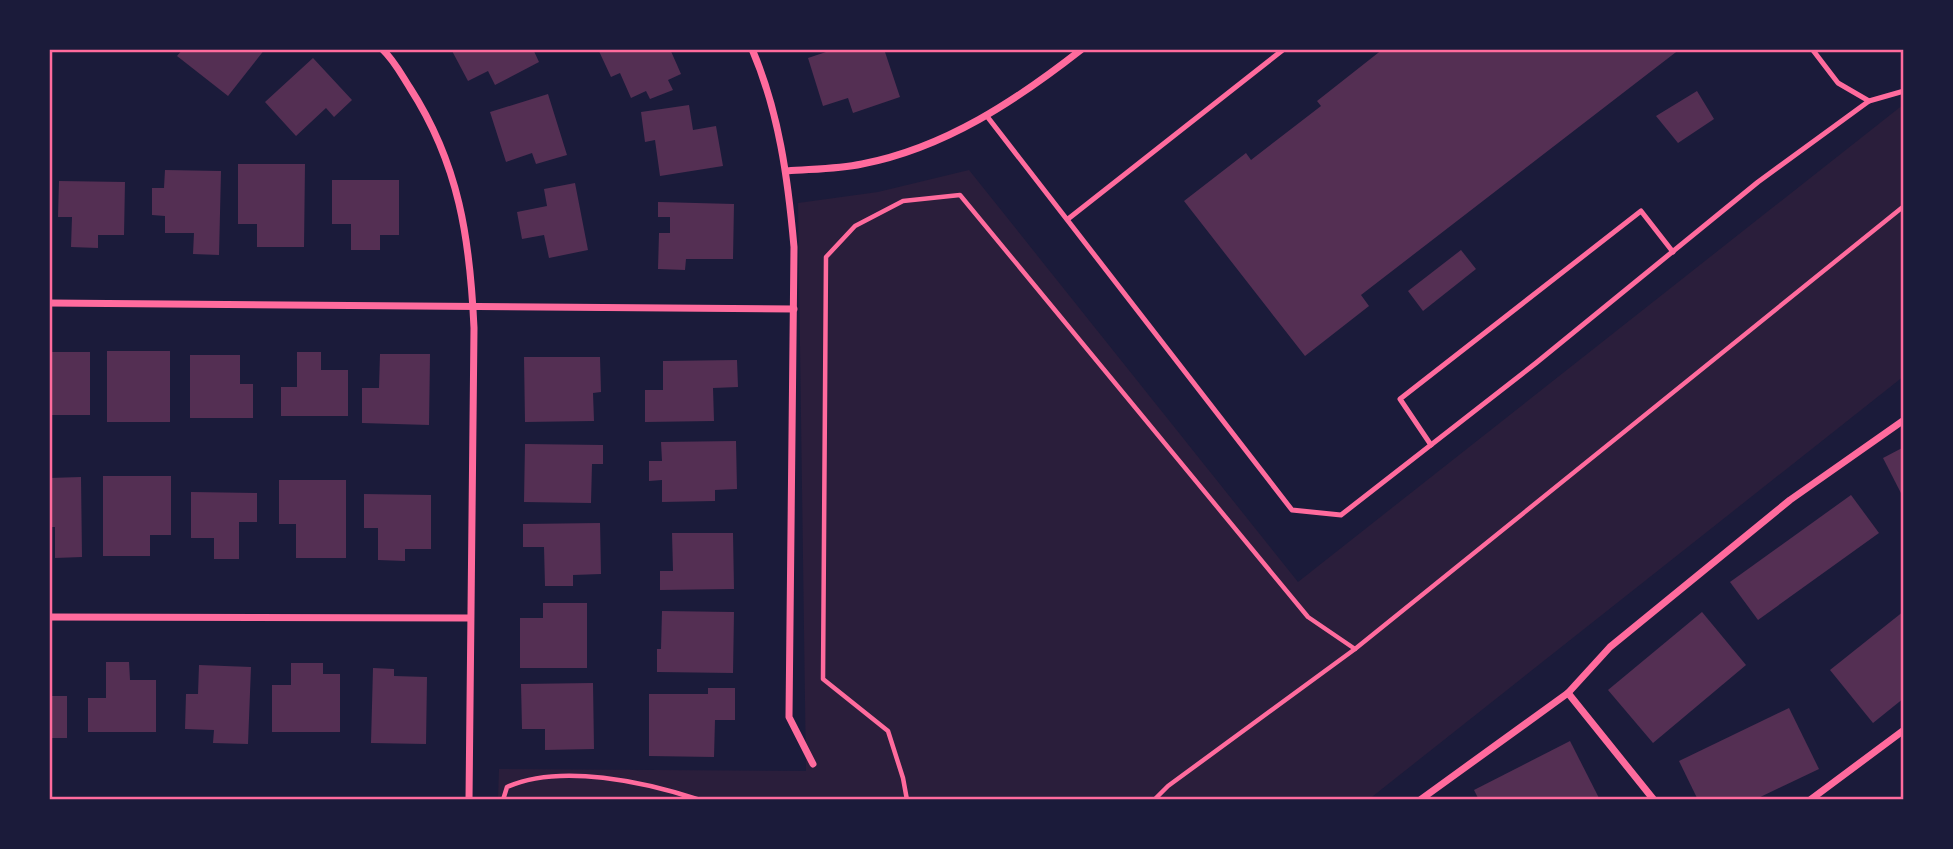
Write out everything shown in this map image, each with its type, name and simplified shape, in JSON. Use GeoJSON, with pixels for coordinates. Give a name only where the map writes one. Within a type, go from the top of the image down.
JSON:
{"type":"FeatureCollection","features":[{"type":"Feature","properties":{"kind":"street"},"geometry":{"type":"LineString","coordinates":[[382,49],[428,116],[457,185],[470,256],[473,308],[469,800]]}},
{"type":"Feature","properties":{"kind":"street"},"geometry":{"type":"LineString","coordinates":[[752,49],[765,78],[787,171],[794,247],[789,717],[813,764]]}},
{"type":"Feature","properties":{"kind":"street"},"geometry":{"type":"LineString","coordinates":[[787,171],[862,164],[936,142],[1022,96],[1082,49]]}},
{"type":"Feature","properties":{"kind":"street"},"geometry":{"type":"LineString","coordinates":[[49,303],[794,309]]}},
{"type":"Feature","properties":{"kind":"street"},"geometry":{"type":"LineString","coordinates":[[1420,800],[1568,693],[1610,647],[1790,499],[1904,420]]}},
{"type":"Feature","properties":{"kind":"street"},"geometry":{"type":"LineString","coordinates":[[49,617],[470,618]]}},
{"type":"Feature","properties":{"kind":"street"},"geometry":{"type":"LineString","coordinates":[[1568,693],[1654,800]]}},
{"type":"Feature","properties":{"kind":"street"},"geometry":{"type":"LineString","coordinates":[[1810,800],[1904,730]]}},
{"type":"Feature","properties":{"kind":"lane"},"geometry":{"type":"LineString","coordinates":[[1068,219],[1284,49]]}},
{"type":"Feature","properties":{"kind":"lane"},"geometry":{"type":"LineString","coordinates":[[1812,49],[1838,83],[1869,101]]}},
{"type":"Feature","properties":{"kind":"lane"},"geometry":{"type":"LineString","coordinates":[[986,115],[1292,510],[1341,514],[1758,182],[1869,101],[1904,91]]}},
{"type":"Feature","properties":{"kind":"lane"},"geometry":{"type":"LineString","coordinates":[[1431,444],[1400,399],[1641,211],[1673,251]]}},
{"type":"Feature","properties":{"kind":"path"},"geometry":{"type":"LineString","coordinates":[[906,800],[903,778],[888,731],[823,679],[826,257],[855,226],[903,201],[960,195],[1308,617],[1356,649]]}},
{"type":"Feature","properties":{"kind":"path"},"geometry":{"type":"LineString","coordinates":[[1154,800],[1168,786],[1356,649],[1904,206]]}},
{"type":"Feature","properties":{"kind":"path"},"geometry":{"type":"LineString","coordinates":[[503,800],[507,787],[526,778],[559,775],[619,781],[700,800]]}},
{"type":"Feature","properties":{"kind":"shaded area"},"geometry":{"type":"Polygon","coordinates":[[[1904,104],[1904,376],[1368,800],[498,800],[499,769],[806,771],[798,203],[878,192],[969,170],[1298,582],[1904,104]]]}},
{"type":"Feature","properties":{"kind":"building"},"geometry":{"type":"Polygon","coordinates":[[[183,49],[265,49],[228,96],[177,56],[183,49]]]}},
{"type":"Feature","properties":{"kind":"building"},"geometry":{"type":"Polygon","coordinates":[[[451,49],[533,49],[539,62],[495,85],[488,71],[468,81],[451,49]]]}},
{"type":"Feature","properties":{"kind":"building"},"geometry":{"type":"Polygon","coordinates":[[[598,49],[670,49],[681,74],[668,80],[673,90],[650,99],[646,91],[631,98],[620,73],[611,77],[598,49]]]}},
{"type":"Feature","properties":{"kind":"building"},"geometry":{"type":"Polygon","coordinates":[[[835,49],[884,49],[900,97],[853,113],[848,98],[823,106],[808,58],[835,49]]]}},
{"type":"Feature","properties":{"kind":"building"},"geometry":{"type":"Polygon","coordinates":[[[1383,49],[1680,49],[1361,295],[1369,306],[1305,356],[1184,201],[1246,153],[1251,160],[1321,106],[1317,101],[1383,49]]]}},
{"type":"Feature","properties":{"kind":"building"},"geometry":{"type":"Polygon","coordinates":[[[313,58],[352,100],[334,117],[326,108],[296,136],[265,102],[313,58]]]}},
{"type":"Feature","properties":{"kind":"building"},"geometry":{"type":"Polygon","coordinates":[[[1697,91],[1714,119],[1678,143],[1656,116],[1697,91]]]}},
{"type":"Feature","properties":{"kind":"building"},"geometry":{"type":"Polygon","coordinates":[[[548,94],[567,155],[536,164],[532,153],[506,162],[490,112],[548,94]]]}},
{"type":"Feature","properties":{"kind":"building"},"geometry":{"type":"Polygon","coordinates":[[[689,105],[693,130],[716,126],[723,166],[660,176],[655,140],[645,142],[641,112],[689,105]]]}},
{"type":"Feature","properties":{"kind":"building"},"geometry":{"type":"Polygon","coordinates":[[[238,164],[305,164],[304,247],[257,247],[257,224],[238,224],[238,164]]]}},
{"type":"Feature","properties":{"kind":"building"},"geometry":{"type":"Polygon","coordinates":[[[165,170],[221,171],[219,255],[193,254],[194,233],[165,233],[165,216],[152,215],[152,188],[164,188],[165,170]]]}},
{"type":"Feature","properties":{"kind":"building"},"geometry":{"type":"Polygon","coordinates":[[[332,180],[399,180],[399,235],[380,235],[380,250],[351,250],[351,224],[332,224],[332,180]]]}},
{"type":"Feature","properties":{"kind":"building"},"geometry":{"type":"Polygon","coordinates":[[[59,181],[125,182],[124,235],[98,235],[98,248],[71,247],[72,217],[58,217],[59,181]]]}},
{"type":"Feature","properties":{"kind":"building"},"geometry":{"type":"Polygon","coordinates":[[[575,183],[588,250],[549,258],[544,235],[522,239],[517,212],[547,206],[544,189],[575,183]]]}},
{"type":"Feature","properties":{"kind":"building"},"geometry":{"type":"Polygon","coordinates":[[[658,202],[734,204],[733,259],[686,259],[685,270],[658,269],[659,233],[670,233],[670,217],[658,217],[658,202]]]}},
{"type":"Feature","properties":{"kind":"building"},"geometry":{"type":"Polygon","coordinates":[[[1461,250],[1476,269],[1423,311],[1408,291],[1461,250]]]}},
{"type":"Feature","properties":{"kind":"building"},"geometry":{"type":"Polygon","coordinates":[[[107,351],[170,351],[170,422],[107,422],[107,351]]]}},
{"type":"Feature","properties":{"kind":"building"},"geometry":{"type":"Polygon","coordinates":[[[49,352],[90,352],[90,415],[49,415],[49,352]]]}},
{"type":"Feature","properties":{"kind":"building"},"geometry":{"type":"Polygon","coordinates":[[[297,352],[321,352],[321,370],[348,370],[348,416],[281,416],[281,387],[297,387],[297,352]]]}},
{"type":"Feature","properties":{"kind":"building"},"geometry":{"type":"Polygon","coordinates":[[[380,354],[430,354],[429,425],[362,423],[362,388],[379,388],[380,354]]]}},
{"type":"Feature","properties":{"kind":"building"},"geometry":{"type":"Polygon","coordinates":[[[190,355],[240,355],[240,384],[253,384],[253,418],[190,418],[190,355]]]}},
{"type":"Feature","properties":{"kind":"building"},"geometry":{"type":"Polygon","coordinates":[[[524,357],[600,357],[601,392],[593,393],[594,421],[525,422],[524,357]]]}},
{"type":"Feature","properties":{"kind":"building"},"geometry":{"type":"Polygon","coordinates":[[[737,360],[738,387],[713,388],[714,421],[645,422],[645,390],[663,390],[663,361],[737,360]]]}},
{"type":"Feature","properties":{"kind":"building"},"geometry":{"type":"Polygon","coordinates":[[[736,441],[737,489],[715,490],[715,501],[662,502],[662,480],[649,481],[649,461],[662,461],[661,442],[736,441]]]}},
{"type":"Feature","properties":{"kind":"building"},"geometry":{"type":"Polygon","coordinates":[[[525,444],[603,445],[603,464],[592,464],[591,503],[524,502],[525,444]]]}},
{"type":"Feature","properties":{"kind":"building"},"geometry":{"type":"Polygon","coordinates":[[[1904,447],[1904,499],[1883,458],[1904,447]]]}},
{"type":"Feature","properties":{"kind":"building"},"geometry":{"type":"Polygon","coordinates":[[[103,476],[171,476],[171,535],[150,535],[150,556],[103,556],[103,476]]]}},
{"type":"Feature","properties":{"kind":"building"},"geometry":{"type":"Polygon","coordinates":[[[81,477],[82,557],[55,558],[55,527],[49,527],[49,478],[81,477]]]}},
{"type":"Feature","properties":{"kind":"building"},"geometry":{"type":"Polygon","coordinates":[[[279,480],[346,480],[346,558],[296,558],[296,524],[279,524],[279,480]]]}},
{"type":"Feature","properties":{"kind":"building"},"geometry":{"type":"Polygon","coordinates":[[[191,492],[257,493],[257,522],[239,522],[239,559],[214,559],[214,538],[191,538],[191,492]]]}},
{"type":"Feature","properties":{"kind":"building"},"geometry":{"type":"Polygon","coordinates":[[[364,494],[431,495],[431,549],[405,549],[405,561],[378,560],[378,528],[364,528],[364,494]]]}},
{"type":"Feature","properties":{"kind":"building"},"geometry":{"type":"Polygon","coordinates":[[[1851,495],[1879,533],[1758,620],[1730,582],[1851,495]]]}},
{"type":"Feature","properties":{"kind":"building"},"geometry":{"type":"Polygon","coordinates":[[[600,523],[601,574],[573,575],[573,586],[545,586],[544,547],[523,547],[523,524],[600,523]]]}},
{"type":"Feature","properties":{"kind":"building"},"geometry":{"type":"Polygon","coordinates":[[[672,533],[733,533],[734,589],[660,590],[660,571],[673,571],[672,533]]]}},
{"type":"Feature","properties":{"kind":"building"},"geometry":{"type":"Polygon","coordinates":[[[543,603],[587,603],[587,668],[520,668],[520,618],[543,618],[543,603]]]}},
{"type":"Feature","properties":{"kind":"building"},"geometry":{"type":"Polygon","coordinates":[[[662,611],[734,612],[733,673],[657,672],[657,649],[661,649],[662,611]]]}},
{"type":"Feature","properties":{"kind":"building"},"geometry":{"type":"Polygon","coordinates":[[[1904,611],[1904,698],[1873,723],[1830,670],[1904,611]]]}},
{"type":"Feature","properties":{"kind":"building"},"geometry":{"type":"Polygon","coordinates":[[[1702,612],[1746,665],[1653,743],[1608,690],[1702,612]]]}},
{"type":"Feature","properties":{"kind":"building"},"geometry":{"type":"Polygon","coordinates":[[[106,662],[129,662],[130,680],[156,680],[156,732],[88,732],[88,698],[106,698],[106,662]]]}},
{"type":"Feature","properties":{"kind":"building"},"geometry":{"type":"Polygon","coordinates":[[[291,663],[323,663],[323,674],[340,674],[340,732],[272,732],[272,685],[291,685],[291,663]]]}},
{"type":"Feature","properties":{"kind":"building"},"geometry":{"type":"Polygon","coordinates":[[[199,665],[251,667],[248,744],[213,743],[214,730],[185,729],[186,694],[198,694],[199,665]]]}},
{"type":"Feature","properties":{"kind":"building"},"geometry":{"type":"Polygon","coordinates":[[[373,668],[394,669],[394,676],[427,677],[426,744],[371,743],[373,668]]]}},
{"type":"Feature","properties":{"kind":"building"},"geometry":{"type":"Polygon","coordinates":[[[593,683],[594,749],[545,750],[545,729],[522,729],[521,684],[593,683]]]}},
{"type":"Feature","properties":{"kind":"building"},"geometry":{"type":"Polygon","coordinates":[[[708,688],[735,688],[735,720],[715,720],[714,757],[649,756],[649,694],[708,694],[708,688]]]}},
{"type":"Feature","properties":{"kind":"building"},"geometry":{"type":"Polygon","coordinates":[[[49,696],[67,696],[67,738],[49,738],[49,696]]]}},
{"type":"Feature","properties":{"kind":"building"},"geometry":{"type":"Polygon","coordinates":[[[1789,708],[1819,769],[1754,800],[1698,800],[1679,761],[1789,708]]]}},
{"type":"Feature","properties":{"kind":"building"},"geometry":{"type":"Polygon","coordinates":[[[1570,741],[1600,800],[1479,800],[1474,790],[1570,741]]]}}]}
